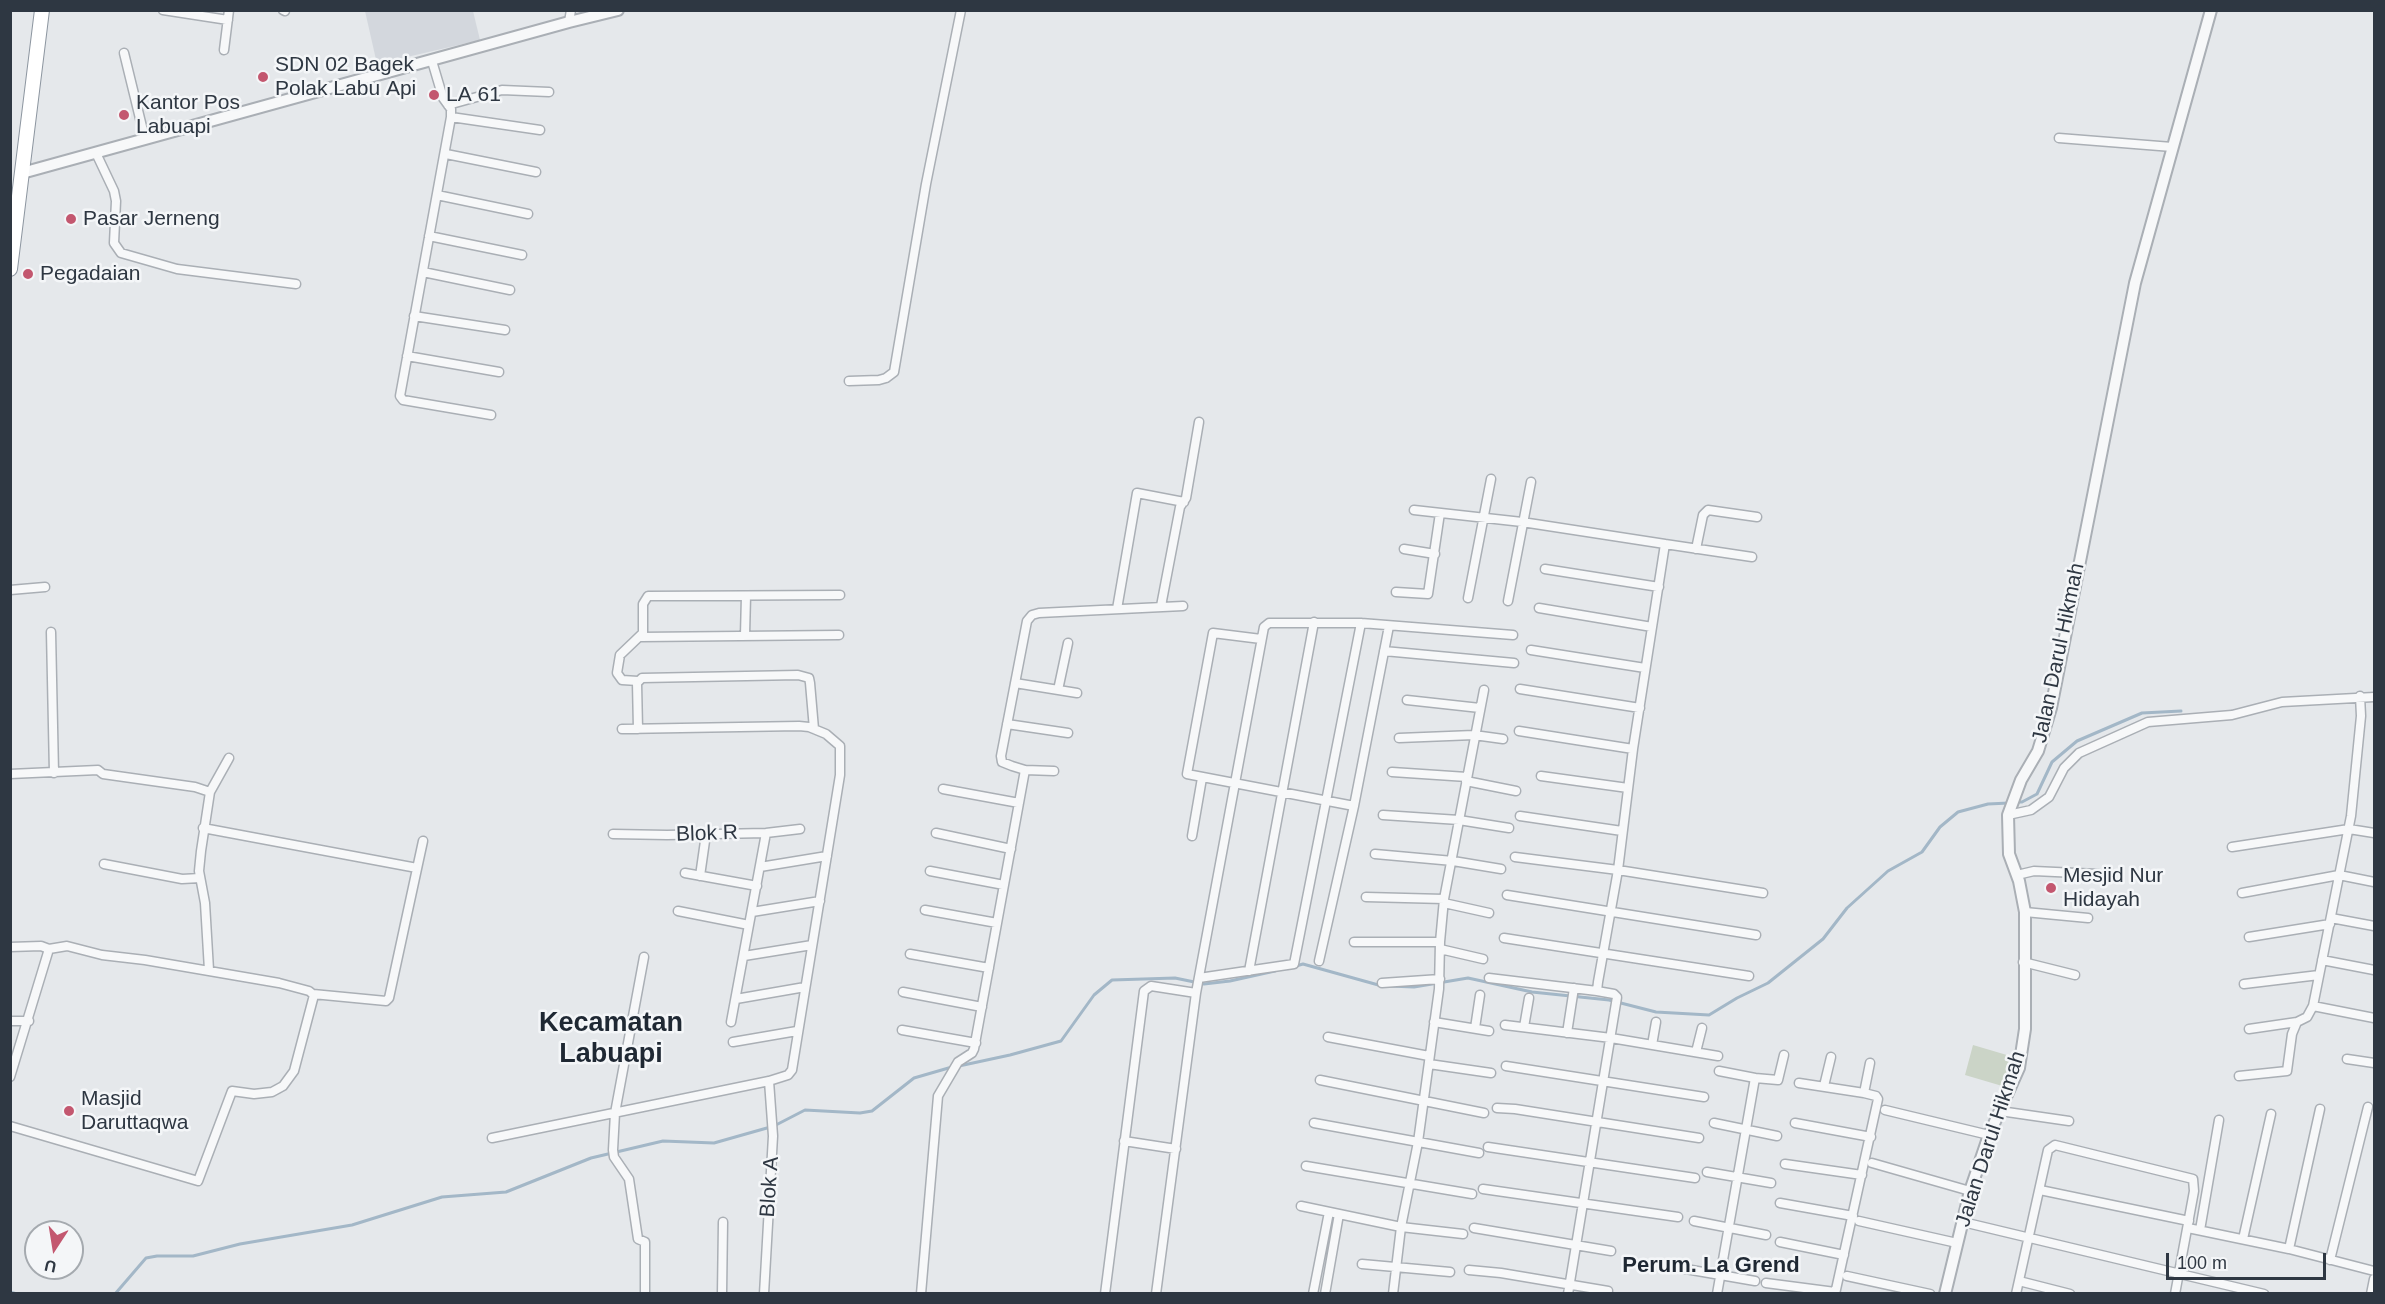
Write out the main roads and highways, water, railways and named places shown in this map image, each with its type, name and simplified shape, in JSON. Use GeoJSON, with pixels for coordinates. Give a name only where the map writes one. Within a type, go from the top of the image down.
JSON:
{"type":"FeatureCollection","features":[{"type":"Feature","properties":{"kind":"highway"},"geometry":{"type":"LineString","coordinates":[[10,269],[18,177],[42,10]]}},
{"type":"Feature","properties":{"kind":"waterway"},"geometry":{"type":"LineString","coordinates":[[2015,802],[2022,802],[2037,794],[2052,762],[2077,741],[2142,713],[2181,711]]}},
{"type":"Feature","properties":{"kind":"waterway"},"geometry":{"type":"LineString","coordinates":[[1389,986],[1414,987],[1468,978],[1532,992],[1609,1000],[1656,1012],[1709,1015],[1768,983],[1823,939],[1847,908],[1888,871],[1922,852],[1940,827],[1958,812],[1988,804],[2009,803]]}},
{"type":"Feature","properties":{"kind":"waterway"},"geometry":{"type":"LineString","coordinates":[[1296,966],[1303,964],[1382,986]]}},
{"type":"Feature","properties":{"kind":"waterway"},"geometry":{"type":"LineString","coordinates":[[959,1066],[1061,1041],[1094,995],[1112,980],[1175,978],[1204,984],[1275,971]]}},
{"type":"Feature","properties":{"kind":"waterway"},"geometry":{"type":"LineString","coordinates":[[115,1294],[146,1258],[193,1256],[240,1244],[352,1225],[442,1197],[506,1192],[591,1158],[663,1141],[714,1143],[774,1126],[805,1110],[860,1113],[872,1111],[914,1078],[952,1067]]}},
{"type":"Feature","properties":{"kind":"waterway"},"geometry":{"type":"LineString","coordinates":[[10,1292],[17,1294]]}},
{"type":"Feature","properties":{"kind":"place","name":"SDN 02 Bagek Polak Labu Api"},"geometry":{"type":"Point","coordinates":[263,77]}},
{"type":"Feature","properties":{"kind":"place","name":"LA 61"},"geometry":{"type":"Point","coordinates":[434,95]}},
{"type":"Feature","properties":{"kind":"place","name":"Kantor Pos Labuapi"},"geometry":{"type":"Point","coordinates":[124,115]}},
{"type":"Feature","properties":{"kind":"place","name":"Pasar Jerneng"},"geometry":{"type":"Point","coordinates":[71,219]}},
{"type":"Feature","properties":{"kind":"place","name":"Pegadaian"},"geometry":{"type":"Point","coordinates":[28,274]}},
{"type":"Feature","properties":{"kind":"place","name":"Mesjid Nur Hidayah"},"geometry":{"type":"Point","coordinates":[2051,888]}},
{"type":"Feature","properties":{"kind":"place","name":"Masjid Daruttaqwa"},"geometry":{"type":"Point","coordinates":[69,1111]}},
{"type":"Feature","properties":{"kind":"district","name":"Kecamatan Labuapi"},"geometry":{"type":"Point","coordinates":[611,1040]}},
{"type":"Feature","properties":{"kind":"district","name":"Perum. La Grend"},"geometry":{"type":"Point","coordinates":[1711,1266]}}]}
